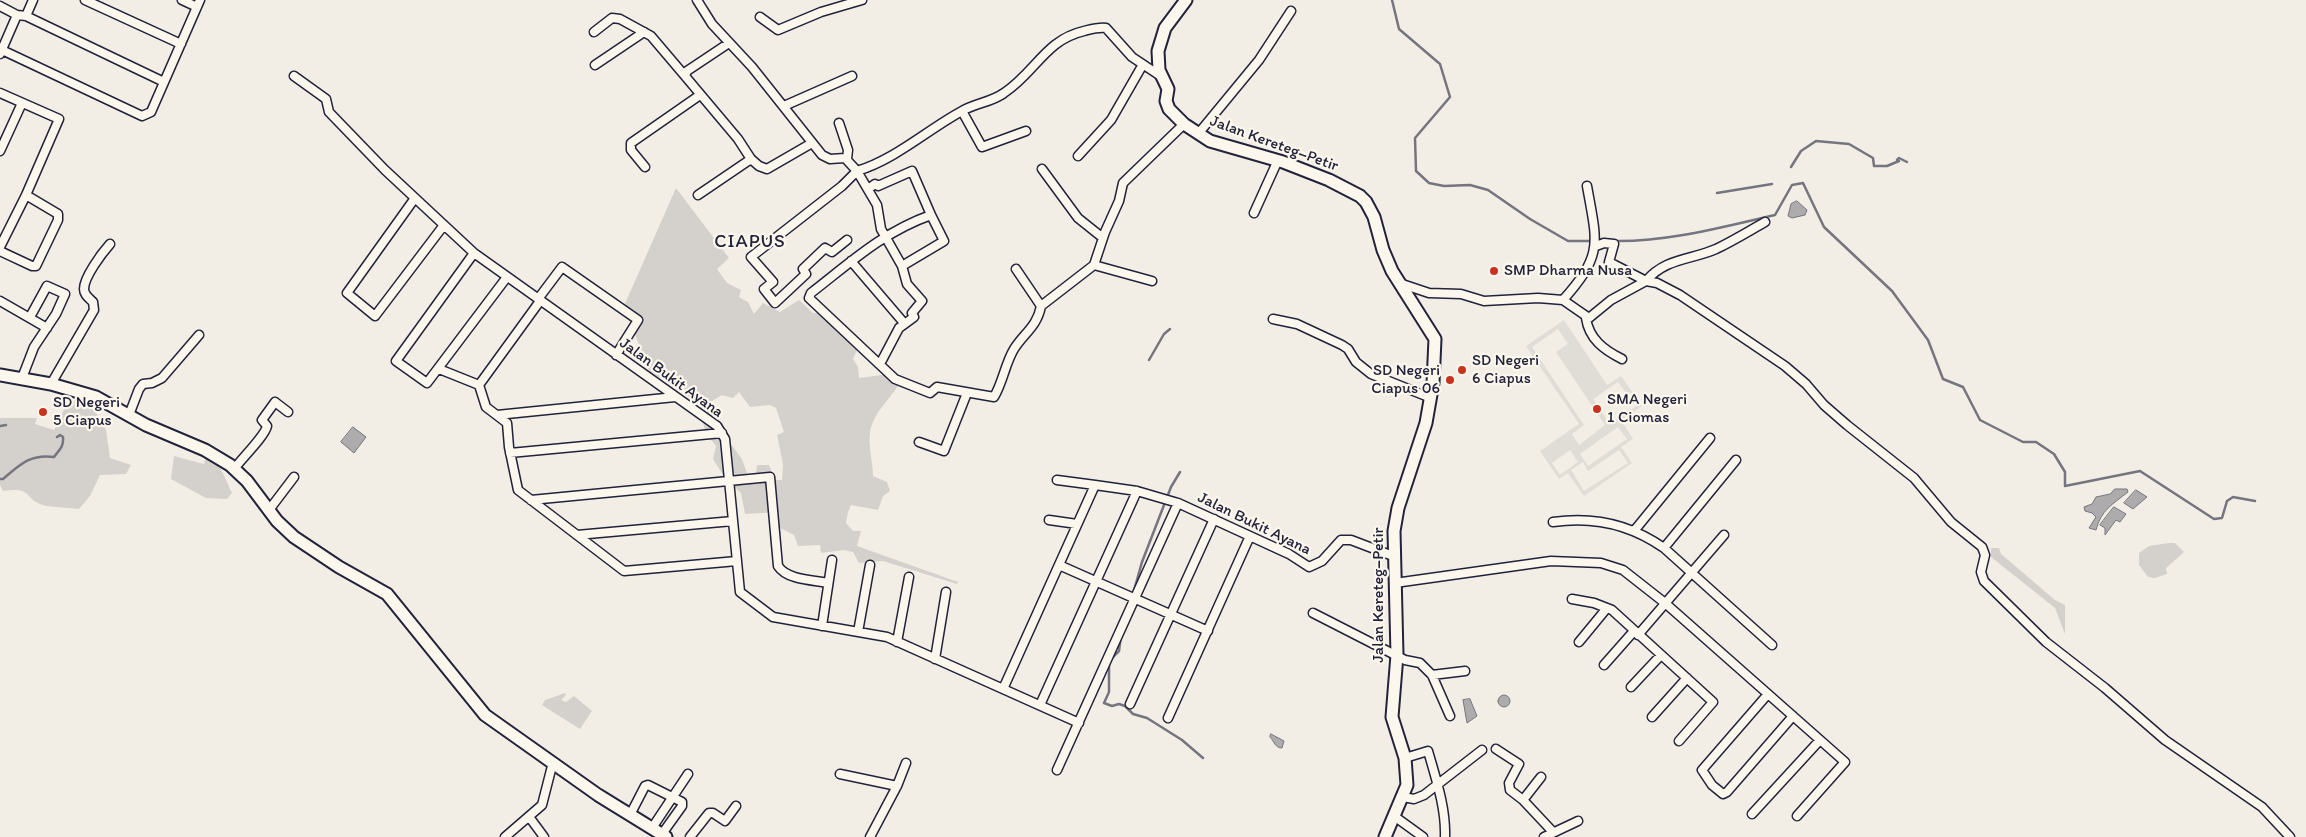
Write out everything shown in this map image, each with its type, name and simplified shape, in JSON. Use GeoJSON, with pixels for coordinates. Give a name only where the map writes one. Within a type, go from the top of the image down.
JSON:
{"type":"FeatureCollection","features":[{"type":"Feature","properties":{"kind":"street"},"geometry":{"type":"LineString","coordinates":[[33,0],[22,15],[1,52],[142,116],[151,112],[198,3],[182,0]]}},
{"type":"Feature","properties":{"kind":"street"},"geometry":{"type":"LineString","coordinates":[[85,0],[181,44]]}},
{"type":"Feature","properties":{"kind":"street"},"geometry":{"type":"LineString","coordinates":[[697,0],[712,24],[784,106],[822,155],[830,159],[847,159]]}},
{"type":"Feature","properties":{"kind":"street"},"geometry":{"type":"LineString","coordinates":[[760,18],[778,30],[821,12],[862,0]]}},
{"type":"Feature","properties":{"kind":"street","name":"Jalan Kereteg–Petir"},"geometry":{"type":"LineString","coordinates":[[1186,0],[1165,28],[1159,43],[1158,63],[1168,89],[1167,106],[1184,124],[1198,134],[1218,144],[1278,160],[1350,189],[1366,202],[1374,217],[1387,260],[1399,283],[1435,339],[1431,398],[1426,423],[1395,520],[1393,556],[1398,655],[1392,716],[1405,758],[1407,785],[1385,837]]}},
{"type":"Feature","properties":{"kind":"street"},"geometry":{"type":"LineString","coordinates":[[0,6],[164,82]]}},
{"type":"Feature","properties":{"kind":"street"},"geometry":{"type":"LineString","coordinates":[[1198,134],[1259,60],[1292,11]]}},
{"type":"Feature","properties":{"kind":"street"},"geometry":{"type":"LineString","coordinates":[[594,32],[615,17],[654,39],[738,139],[751,159],[759,166],[767,169],[812,143]]}},
{"type":"Feature","properties":{"kind":"street"},"geometry":{"type":"LineString","coordinates":[[847,240],[832,252],[826,248],[816,255],[802,269],[806,273],[775,303],[764,289],[772,281],[751,257],[842,186],[857,171],[891,156],[962,111],[994,99],[1006,92],[1021,80],[1057,42],[1074,33],[1098,27],[1106,28],[1128,54],[1142,66],[1162,77]]}},
{"type":"Feature","properties":{"kind":"street"},"geometry":{"type":"LineString","coordinates":[[596,65],[644,32]]}},
{"type":"Feature","properties":{"kind":"street"},"geometry":{"type":"LineString","coordinates":[[685,76],[686,72],[729,43]]}},
{"type":"Feature","properties":{"kind":"street"},"geometry":{"type":"LineString","coordinates":[[1078,156],[1093,142],[1111,120],[1142,66]]}},
{"type":"Feature","properties":{"kind":"street","name":"Jalan Bukit Ayana"},"geometry":{"type":"LineString","coordinates":[[294,76],[326,98],[329,112],[415,198],[474,253],[716,426],[725,439],[740,592],[773,617],[887,637],[1079,723],[1178,503]]}},
{"type":"Feature","properties":{"kind":"street"},"geometry":{"type":"LineString","coordinates":[[784,106],[852,76]]}},
{"type":"Feature","properties":{"kind":"street"},"geometry":{"type":"LineString","coordinates":[[0,93],[59,119],[26,195],[0,247]]}},
{"type":"Feature","properties":{"kind":"street"},"geometry":{"type":"LineString","coordinates":[[645,167],[630,150],[630,143],[700,95]]}},
{"type":"Feature","properties":{"kind":"street"},"geometry":{"type":"LineString","coordinates":[[0,151],[22,103]]}},
{"type":"Feature","properties":{"kind":"street"},"geometry":{"type":"LineString","coordinates":[[962,111],[982,148],[1026,131]]}},
{"type":"Feature","properties":{"kind":"street"},"geometry":{"type":"LineString","coordinates":[[839,122],[848,150],[847,159],[857,171],[877,205],[884,236],[902,266],[908,286],[922,301],[912,313],[914,318],[906,325],[904,323]]}},
{"type":"Feature","properties":{"kind":"street"},"geometry":{"type":"LineString","coordinates":[[931,215],[908,223],[884,236],[811,293],[809,298],[895,379],[930,393],[936,386],[967,393],[994,396],[1001,386],[1014,349],[1032,329],[1041,306],[1094,265],[1119,201],[1123,183],[1184,124]]}},
{"type":"Feature","properties":{"kind":"street"},"geometry":{"type":"LineString","coordinates":[[698,195],[751,159]]}},
{"type":"Feature","properties":{"kind":"street"},"geometry":{"type":"LineString","coordinates":[[1254,213],[1278,160]]}},
{"type":"Feature","properties":{"kind":"street"},"geometry":{"type":"LineString","coordinates":[[1042,169],[1078,218],[1103,238]]}},
{"type":"Feature","properties":{"kind":"street"},"geometry":{"type":"LineString","coordinates":[[868,189],[875,184],[878,186],[912,171],[944,242],[902,266]]}},
{"type":"Feature","properties":{"kind":"street"},"geometry":{"type":"LineString","coordinates":[[1563,300],[1578,285],[1591,262],[1596,246],[1587,186]]}},
{"type":"Feature","properties":{"kind":"street"},"geometry":{"type":"LineString","coordinates":[[0,251],[32,266],[36,266],[58,220],[58,214],[26,195]]}},
{"type":"Feature","properties":{"kind":"street"},"geometry":{"type":"LineString","coordinates":[[415,198],[346,293],[375,316],[444,225]]}},
{"type":"Feature","properties":{"kind":"street"},"geometry":{"type":"LineString","coordinates":[[1586,318],[1592,316],[1611,300],[1646,281],[1653,273],[1667,263],[1719,248],[1765,222]]}},
{"type":"Feature","properties":{"kind":"street"},"geometry":{"type":"LineString","coordinates":[[1596,246],[1604,243],[1614,244],[1609,262],[1646,281],[1657,283],[1680,295],[1801,379],[1847,425],[1914,478],[1951,522],[1982,547],[1985,555],[1981,572],[1984,581],[2046,642],[2105,688],[2165,740],[2262,807],[2290,837]]}},
{"type":"Feature","properties":{"kind":"street"},"geometry":{"type":"LineString","coordinates":[[51,384],[94,310],[93,302],[86,294],[84,288],[99,257],[110,244]]}},
{"type":"Feature","properties":{"kind":"street"},"geometry":{"type":"LineString","coordinates":[[474,253],[396,361],[427,383],[507,277]]}},
{"type":"Feature","properties":{"kind":"street"},"geometry":{"type":"LineString","coordinates":[[851,261],[904,323]]}},
{"type":"Feature","properties":{"kind":"street"},"geometry":{"type":"LineString","coordinates":[[1094,265],[1152,282]]}},
{"type":"Feature","properties":{"kind":"street"},"geometry":{"type":"LineString","coordinates":[[479,385],[562,267],[638,320],[616,355]]}},
{"type":"Feature","properties":{"kind":"street"},"geometry":{"type":"LineString","coordinates":[[1016,269],[1041,306]]}},
{"type":"Feature","properties":{"kind":"street"},"geometry":{"type":"LineString","coordinates":[[1399,283],[1429,293],[1461,294],[1484,302],[1538,298],[1563,300],[1586,318],[1587,328],[1602,348],[1622,360]]}},
{"type":"Feature","properties":{"kind":"street"},"geometry":{"type":"LineString","coordinates":[[22,378],[34,347],[65,297],[64,294],[47,286],[30,318]]}},
{"type":"Feature","properties":{"kind":"street"},"geometry":{"type":"LineString","coordinates":[[0,301],[47,328]]}},
{"type":"Feature","properties":{"kind":"street"},"geometry":{"type":"LineString","coordinates":[[1273,319],[1297,324],[1342,345],[1348,349],[1356,362],[1372,374],[1431,398]]}},
{"type":"Feature","properties":{"kind":"street"},"geometry":{"type":"LineString","coordinates":[[880,364],[904,323]]}},
{"type":"Feature","properties":{"kind":"street"},"geometry":{"type":"LineString","coordinates":[[128,415],[132,403],[142,386],[162,378],[199,335]]}},
{"type":"Feature","properties":{"kind":"street"},"geometry":{"type":"LineString","coordinates":[[439,369],[479,385]]}},
{"type":"Feature","properties":{"kind":"street"},"geometry":{"type":"LineString","coordinates":[[0,375],[51,384],[96,397],[128,415],[205,450],[234,469],[246,480],[283,527],[338,567],[387,594],[485,715],[598,795],[660,833]]}},
{"type":"Feature","properties":{"kind":"street"},"geometry":{"type":"LineString","coordinates":[[479,385],[486,407],[507,423],[510,453],[518,490],[624,571],[737,561]]}},
{"type":"Feature","properties":{"kind":"street"},"geometry":{"type":"LineString","coordinates":[[919,442],[944,451],[967,393]]}},
{"type":"Feature","properties":{"kind":"street"},"geometry":{"type":"LineString","coordinates":[[497,415],[675,397]]}},
{"type":"Feature","properties":{"kind":"street"},"geometry":{"type":"LineString","coordinates":[[234,469],[246,452],[265,433],[267,426],[262,420],[274,403],[288,412]]}},
{"type":"Feature","properties":{"kind":"street"},"geometry":{"type":"LineString","coordinates":[[510,453],[722,433]]}},
{"type":"Feature","properties":{"kind":"street"},"geometry":{"type":"LineString","coordinates":[[1634,531],[1710,438]]}},
{"type":"Feature","properties":{"kind":"street"},"geometry":{"type":"LineString","coordinates":[[1664,548],[1736,460]]}},
{"type":"Feature","properties":{"kind":"street"},"geometry":{"type":"LineString","coordinates":[[269,510],[294,477]]}},
{"type":"Feature","properties":{"kind":"street"},"geometry":{"type":"LineString","coordinates":[[532,500],[770,477],[778,566],[782,572],[791,576],[828,583]]}},
{"type":"Feature","properties":{"kind":"street","name":"Jalan Bukit Ayana"},"geometry":{"type":"LineString","coordinates":[[1057,480],[1136,491],[1178,503],[1295,557],[1310,567],[1322,561],[1341,540],[1351,540],[1393,556]]}},
{"type":"Feature","properties":{"kind":"street"},"geometry":{"type":"LineString","coordinates":[[1003,689],[1095,485]]}},
{"type":"Feature","properties":{"kind":"street"},"geometry":{"type":"LineString","coordinates":[[1040,705],[1136,491]]}},
{"type":"Feature","properties":{"kind":"street"},"geometry":{"type":"LineString","coordinates":[[1130,704],[1214,519]]}},
{"type":"Feature","properties":{"kind":"street"},"geometry":{"type":"LineString","coordinates":[[1553,522],[1594,519],[1646,536],[1664,548],[1772,645]]}},
{"type":"Feature","properties":{"kind":"street"},"geometry":{"type":"LineString","coordinates":[[1049,520],[1077,524]]}},
{"type":"Feature","properties":{"kind":"street"},"geometry":{"type":"LineString","coordinates":[[577,535],[733,521]]}},
{"type":"Feature","properties":{"kind":"street"},"geometry":{"type":"LineString","coordinates":[[1604,665],[1665,603],[1724,535]]}},
{"type":"Feature","properties":{"kind":"street"},"geometry":{"type":"LineString","coordinates":[[1168,718],[1250,536]]}},
{"type":"Feature","properties":{"kind":"street"},"geometry":{"type":"LineString","coordinates":[[822,626],[832,560]]}},
{"type":"Feature","properties":{"kind":"street"},"geometry":{"type":"LineString","coordinates":[[1395,583],[1551,561],[1601,563],[1623,570],[1665,603],[1845,762],[1797,816]]}},
{"type":"Feature","properties":{"kind":"street"},"geometry":{"type":"LineString","coordinates":[[858,632],[870,565]]}},
{"type":"Feature","properties":{"kind":"street"},"geometry":{"type":"LineString","coordinates":[[1059,565],[1208,632]]}},
{"type":"Feature","properties":{"kind":"street"},"geometry":{"type":"LineString","coordinates":[[897,642],[909,577]]}},
{"type":"Feature","properties":{"kind":"street"},"geometry":{"type":"LineString","coordinates":[[936,659],[946,592]]}},
{"type":"Feature","properties":{"kind":"street"},"geometry":{"type":"LineString","coordinates":[[1572,599],[1608,608],[1713,702],[1679,741]]}},
{"type":"Feature","properties":{"kind":"street"},"geometry":{"type":"LineString","coordinates":[[1579,642],[1608,608]]}},
{"type":"Feature","properties":{"kind":"street"},"geometry":{"type":"LineString","coordinates":[[1313,613],[1405,660],[1420,663],[1432,675],[1450,716]]}},
{"type":"Feature","properties":{"kind":"street"},"geometry":{"type":"LineString","coordinates":[[1631,687],[1661,655]]}},
{"type":"Feature","properties":{"kind":"street"},"geometry":{"type":"LineString","coordinates":[[1432,675],[1465,671]]}},
{"type":"Feature","properties":{"kind":"street"},"geometry":{"type":"LineString","coordinates":[[1652,717],[1686,678]]}},
{"type":"Feature","properties":{"kind":"street"},"geometry":{"type":"LineString","coordinates":[[1768,694],[1702,770],[1719,792],[1724,794],[1726,792],[1793,716]]}},
{"type":"Feature","properties":{"kind":"street"},"geometry":{"type":"LineString","coordinates":[[1057,770],[1079,723]]}},
{"type":"Feature","properties":{"kind":"street"},"geometry":{"type":"LineString","coordinates":[[1752,814],[1820,740]]}},
{"type":"Feature","properties":{"kind":"street"},"geometry":{"type":"LineString","coordinates":[[1496,749],[1519,764],[1508,787],[1553,832]]}},
{"type":"Feature","properties":{"kind":"street"},"geometry":{"type":"LineString","coordinates":[[1403,797],[1418,798],[1438,786],[1482,750]]}},
{"type":"Feature","properties":{"kind":"street"},"geometry":{"type":"LineString","coordinates":[[1405,758],[1428,751],[1438,786],[1445,823],[1445,837]]}},
{"type":"Feature","properties":{"kind":"street"},"geometry":{"type":"LineString","coordinates":[[506,837],[530,818],[542,805],[553,762]]}},
{"type":"Feature","properties":{"kind":"street"},"geometry":{"type":"LineString","coordinates":[[870,837],[897,786],[906,763]]}},
{"type":"Feature","properties":{"kind":"street"},"geometry":{"type":"LineString","coordinates":[[660,833],[673,798],[688,774]]}},
{"type":"Feature","properties":{"kind":"street"},"geometry":{"type":"LineString","coordinates":[[840,774],[897,786]]}},
{"type":"Feature","properties":{"kind":"street"},"geometry":{"type":"LineString","coordinates":[[1523,800],[1541,777]]}},
{"type":"Feature","properties":{"kind":"street"},"geometry":{"type":"LineString","coordinates":[[630,815],[647,785],[683,804],[660,833]]}},
{"type":"Feature","properties":{"kind":"street"},"geometry":{"type":"LineString","coordinates":[[690,837],[709,813],[713,813],[725,821],[736,806]]}},
{"type":"Feature","properties":{"kind":"street"},"geometry":{"type":"LineString","coordinates":[[1394,816],[1423,837]]}},
{"type":"Feature","properties":{"kind":"street"},"geometry":{"type":"LineString","coordinates":[[530,818],[544,837]]}},
{"type":"Feature","properties":{"kind":"street"},"geometry":{"type":"LineString","coordinates":[[1544,837],[1578,821]]}},
{"type":"Feature","properties":{"kind":"shaded area"},"geometry":{"type":"Polygon","coordinates":[[[676,188],[729,258],[717,269],[727,283],[741,290],[739,297],[748,302],[754,314],[763,303],[780,312],[799,300],[813,313],[827,313],[856,335],[860,343],[853,359],[858,367],[859,378],[890,374],[902,379],[879,412],[870,433],[873,476],[887,482],[890,491],[883,496],[878,510],[851,505],[846,523],[853,531],[861,531],[857,546],[958,582],[957,584],[883,561],[859,563],[853,552],[844,550],[821,553],[820,545],[798,546],[794,535],[778,527],[779,512],[745,514],[741,493],[725,478],[713,459],[716,446],[705,432],[700,406],[672,383],[650,373],[624,306],[676,188]],[[739,392],[733,398],[722,395],[709,403],[715,423],[742,459],[749,479],[756,475],[757,465],[769,465],[775,480],[782,480],[783,464],[777,435],[784,432],[776,408],[770,405],[750,407],[739,392]]]}},
{"type":"Feature","properties":{"kind":"shaded area"},"geometry":{"type":"Polygon","coordinates":[[[1797,201],[1807,210],[1805,215],[1792,218],[1788,216],[1791,204],[1797,201]]]}},
{"type":"Feature","properties":{"kind":"shaded area","name":"SMA Negeri 1 Ciomas"},"geometry":{"type":"Polygon","coordinates":[[[1564,320],[1607,385],[1621,376],[1642,406],[1621,420],[1633,439],[1621,447],[1632,463],[1584,496],[1568,473],[1559,479],[1540,451],[1579,424],[1526,346],[1564,320]],[[1558,329],[1532,347],[1584,425],[1572,434],[1579,445],[1605,425],[1556,352],[1568,344],[1558,329]],[[1618,382],[1593,399],[1610,424],[1638,405],[1630,392],[1627,394],[1618,382]],[[1618,427],[1580,454],[1588,466],[1627,439],[1618,427]],[[1570,450],[1552,463],[1560,475],[1578,462],[1570,450]],[[1619,450],[1588,471],[1583,462],[1571,470],[1584,491],[1628,463],[1619,450]]]}},
{"type":"Feature","properties":{"kind":"shaded area"},"geometry":{"type":"Polygon","coordinates":[[[88,398],[106,430],[110,458],[131,465],[126,474],[100,475],[90,496],[79,509],[43,505],[20,490],[3,491],[0,485],[0,418],[37,418],[35,424],[54,430],[68,401],[88,398]]]}},
{"type":"Feature","properties":{"kind":"shaded area"},"geometry":{"type":"Polygon","coordinates":[[[353,427],[366,437],[354,453],[341,442],[353,427]]]}},
{"type":"Feature","properties":{"kind":"shaded area"},"geometry":{"type":"Polygon","coordinates":[[[206,455],[219,466],[225,477],[232,493],[227,499],[206,498],[171,479],[174,456],[204,464],[206,455]]]}},
{"type":"Feature","properties":{"kind":"shaded area"},"geometry":{"type":"Polygon","coordinates":[[[2115,489],[2127,489],[2128,492],[2104,512],[2096,530],[2089,528],[2096,517],[2092,513],[2085,511],[2084,507],[2092,504],[2096,497],[2110,494],[2115,489]]]}},
{"type":"Feature","properties":{"kind":"shaded area"},"geometry":{"type":"Polygon","coordinates":[[[2136,490],[2147,497],[2133,509],[2124,503],[2136,490]]]}},
{"type":"Feature","properties":{"kind":"shaded area"},"geometry":{"type":"Polygon","coordinates":[[[2114,507],[2126,514],[2120,522],[2116,520],[2105,535],[2105,528],[2100,525],[2114,507]]]}},
{"type":"Feature","properties":{"kind":"shaded area"},"geometry":{"type":"Polygon","coordinates":[[[2175,543],[2184,552],[2166,568],[2167,574],[2155,578],[2148,577],[2139,565],[2139,553],[2149,546],[2175,543]]]}},
{"type":"Feature","properties":{"kind":"shaded area"},"geometry":{"type":"Polygon","coordinates":[[[1991,548],[1999,548],[2001,554],[2055,600],[2065,605],[2065,634],[2055,608],[1991,557],[1991,548]]]}},
{"type":"Feature","properties":{"kind":"shaded area"},"geometry":{"type":"Polygon","coordinates":[[[565,693],[566,695],[561,700],[566,702],[574,696],[592,711],[580,729],[542,705],[545,700],[565,693]]]}},
{"type":"Feature","properties":{"kind":"shaded area"},"geometry":{"type":"Polygon","coordinates":[[[1504,695],[1510,701],[1504,707],[1498,701],[1504,695]]]}},
{"type":"Feature","properties":{"kind":"shaded area"},"geometry":{"type":"Polygon","coordinates":[[[1470,699],[1477,716],[1467,723],[1463,700],[1470,699]]]}},
{"type":"Feature","properties":{"kind":"shaded area"},"geometry":{"type":"Polygon","coordinates":[[[1271,734],[1284,741],[1282,748],[1275,744],[1270,737],[1271,734]]]}},
{"type":"Feature","properties":{"kind":"waterway"},"geometry":{"type":"LineString","coordinates":[[1392,0],[1399,29],[1440,64],[1450,97],[1415,138],[1416,171],[1429,183],[1444,186],[1470,185],[1488,190],[1530,219],[1568,241],[1594,241]]}},
{"type":"Feature","properties":{"kind":"waterway"},"geometry":{"type":"LineString","coordinates":[[1791,167],[1801,151],[1816,141],[1849,144],[1873,158],[1874,166],[1887,166],[1899,161],[1897,160],[1899,158],[1907,162]]}},
{"type":"Feature","properties":{"kind":"waterway"},"geometry":{"type":"LineString","coordinates":[[1614,241],[1634,241],[1675,236],[1775,215],[1792,185],[1803,183],[1824,227],[1892,291],[1928,340],[1943,379],[1963,387],[1980,420],[2023,442],[2036,442],[2054,454],[2065,472],[2065,486],[2140,471],[2214,519],[2222,518],[2227,501],[2233,497],[2255,501]]}},
{"type":"Feature","properties":{"kind":"waterway"},"geometry":{"type":"LineString","coordinates":[[1717,193],[1772,184]]}},
{"type":"Feature","properties":{"kind":"waterway"},"geometry":{"type":"LineString","coordinates":[[1149,360],[1164,334],[1170,329]]}},
{"type":"Feature","properties":{"kind":"waterway"},"geometry":{"type":"LineString","coordinates":[[0,426],[6,425]]}},
{"type":"Feature","properties":{"kind":"waterway"},"geometry":{"type":"LineString","coordinates":[[0,479],[3,479],[20,465],[31,459],[54,457],[63,443],[63,437],[60,435],[57,437]]}},
{"type":"Feature","properties":{"kind":"waterway"},"geometry":{"type":"LineString","coordinates":[[1133,594],[1142,562],[1171,487],[1180,472]]}},
{"type":"Feature","properties":{"kind":"waterway"},"geometry":{"type":"LineString","coordinates":[[1111,659],[1119,651],[1121,635]]}},
{"type":"Feature","properties":{"kind":"waterway"},"geometry":{"type":"LineString","coordinates":[[1109,664],[1109,692],[1104,703],[1112,706],[1119,704],[1125,706],[1133,714],[1147,718],[1182,740],[1203,758]]}},
{"type":"Feature","properties":{"kind":"place","name":"SMP Dharma Nusa"},"geometry":{"type":"Point","coordinates":[1494,271]}},
{"type":"Feature","properties":{"kind":"place","name":"SD Negeri 6 Ciapus"},"geometry":{"type":"Point","coordinates":[1462,370]}},
{"type":"Feature","properties":{"kind":"place","name":"SD Negeri Ciapus 06"},"geometry":{"type":"Point","coordinates":[1450,380]}},
{"type":"Feature","properties":{"kind":"place","name":"SMA Negeri 1 Ciomas"},"geometry":{"type":"Point","coordinates":[1597,409]}},
{"type":"Feature","properties":{"kind":"place","name":"SD Negeri 5 Ciapus"},"geometry":{"type":"Point","coordinates":[43,412]}},
{"type":"Feature","properties":{"kind":"district","name":"CIAPUS"},"geometry":{"type":"Point","coordinates":[750,242]}}]}
